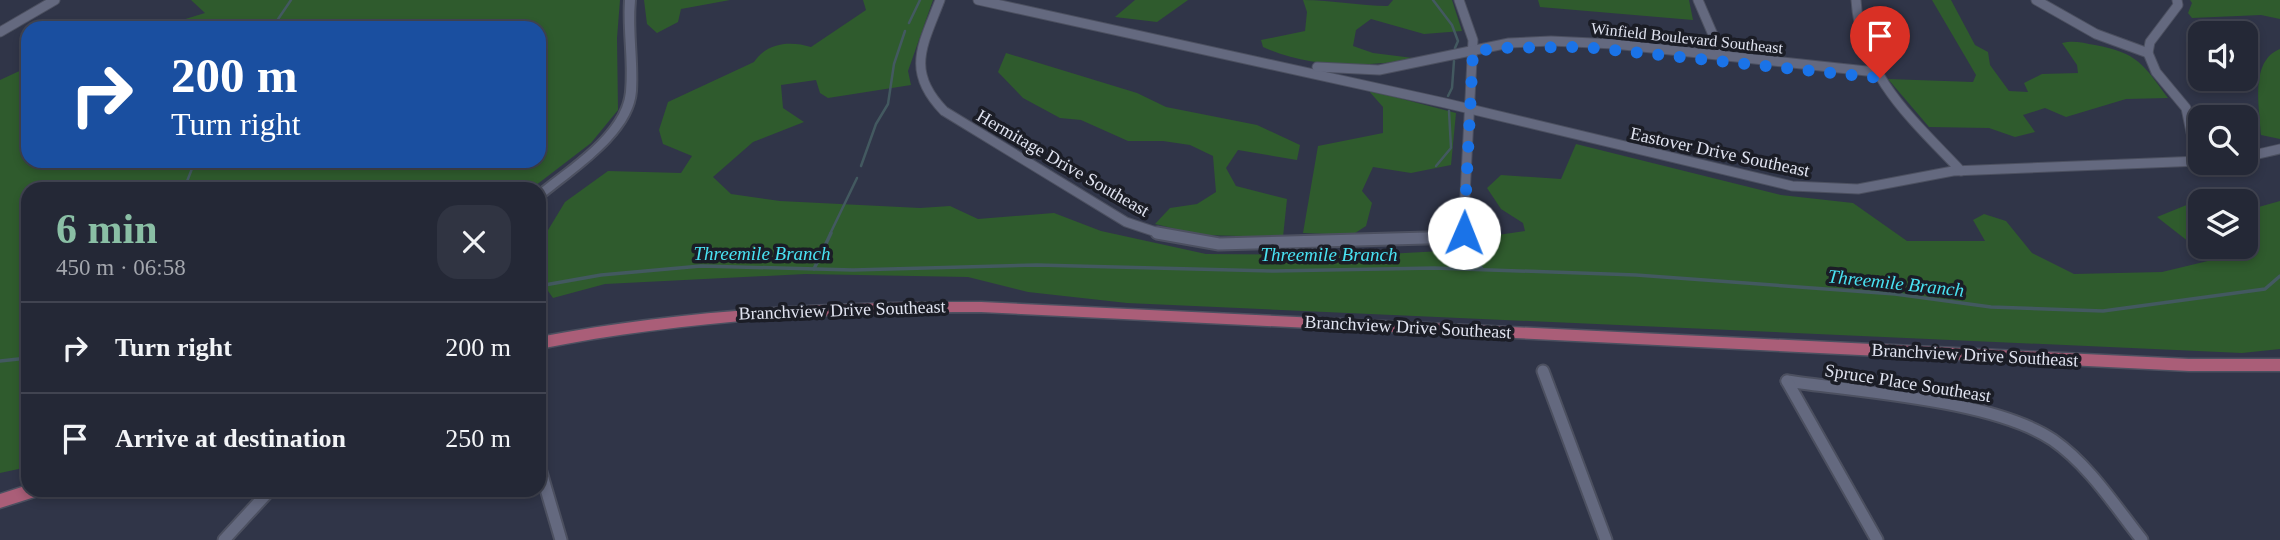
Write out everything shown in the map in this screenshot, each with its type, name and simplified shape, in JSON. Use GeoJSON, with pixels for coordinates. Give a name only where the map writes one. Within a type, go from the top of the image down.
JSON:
{"type":"FeatureCollection","features":[{"type":"Feature","properties":{"kind":"main road","name":"Branchview Drive Southeast"},"geometry":{"type":"LineString","coordinates":[[546,342],[642,324],[744,311],[968,306],[2175,364],[2280,365]]}},
{"type":"Feature","properties":{"kind":"main road"},"geometry":{"type":"LineString","coordinates":[[0,501],[21,494]]}},
{"type":"Feature","properties":{"kind":"street"},"geometry":{"type":"LineString","coordinates":[[0,32],[55,0]]}},
{"type":"Feature","properties":{"kind":"street"},"geometry":{"type":"LineString","coordinates":[[546,191],[603,141],[628,111],[632,93],[630,0]]}},
{"type":"Feature","properties":{"kind":"street","name":"Hermitage Drive Southeast"},"geometry":{"type":"LineString","coordinates":[[940,0],[918,66],[922,86],[931,100],[944,111],[1126,222],[1164,235],[1219,244],[1461,237],[1464,233],[1469,109]]}},
{"type":"Feature","properties":{"kind":"street","name":"Eastover Drive Southeast"},"geometry":{"type":"LineString","coordinates":[[978,0],[1469,109],[1792,186],[1858,189],[1961,171],[2188,161]]}},
{"type":"Feature","properties":{"kind":"street","name":"Winfield Boulevard Southeast"},"geometry":{"type":"LineString","coordinates":[[1010,0],[1328,69],[1379,70],[1496,48],[1565,46],[1723,58],[1878,75]]}},
{"type":"Feature","properties":{"kind":"street"},"geometry":{"type":"LineString","coordinates":[[1459,0],[1469,23],[1473,52],[1469,109]]}},
{"type":"Feature","properties":{"kind":"street"},"geometry":{"type":"LineString","coordinates":[[1698,0],[1723,58]]}},
{"type":"Feature","properties":{"kind":"street"},"geometry":{"type":"LineString","coordinates":[[1856,0],[1855,21],[1861,43],[1878,75],[1888,91],[1961,171]]}},
{"type":"Feature","properties":{"kind":"street"},"geometry":{"type":"LineString","coordinates":[[2036,0],[2096,34],[2148,53]]}},
{"type":"Feature","properties":{"kind":"street"},"geometry":{"type":"LineString","coordinates":[[2177,0],[2178,5],[2150,42],[2148,53],[2156,72],[2186,108],[2188,117]]}},
{"type":"Feature","properties":{"kind":"street"},"geometry":{"type":"LineString","coordinates":[[2258,154],[2280,149]]}},
{"type":"Feature","properties":{"kind":"street"},"geometry":{"type":"LineString","coordinates":[[1543,371],[1606,540]]}},
{"type":"Feature","properties":{"kind":"street","name":"Spruce Place Southeast"},"geometry":{"type":"LineString","coordinates":[[1877,540],[1787,382],[1978,410],[2029,428],[2052,440],[2080,463],[2142,540]]}},
{"type":"Feature","properties":{"kind":"street"},"geometry":{"type":"LineString","coordinates":[[546,489],[561,540]]}},
{"type":"Feature","properties":{"kind":"street"},"geometry":{"type":"LineString","coordinates":[[224,540],[264,497]]}},
{"type":"Feature","properties":{"kind":"green space"},"geometry":{"type":"Polygon","coordinates":[[[191,0],[620,0],[617,38],[618,110],[591,143],[540,182],[21,182],[21,468],[0,473],[0,80],[21,70],[21,168],[546,168],[546,21],[179,21],[205,13],[191,0]]]}},
{"type":"Feature","properties":{"kind":"green space"},"geometry":{"type":"Polygon","coordinates":[[[644,0],[730,0],[681,9],[678,22],[657,33],[647,24],[644,0]]]}},
{"type":"Feature","properties":{"kind":"green space"},"geometry":{"type":"Polygon","coordinates":[[[863,0],[933,0],[908,71],[911,85],[828,98],[820,93],[816,80],[781,85],[783,108],[804,122],[753,142],[713,177],[731,194],[780,201],[920,208],[950,206],[978,219],[1054,213],[1101,231],[1206,254],[1368,255],[1497,248],[1491,236],[1525,231],[1523,223],[1501,209],[1487,188],[1501,175],[1561,179],[1576,144],[1781,195],[1853,203],[1907,241],[1985,241],[1973,220],[1984,214],[2006,221],[2032,253],[2074,274],[2162,272],[2211,259],[2258,259],[2258,207],[2280,201],[2280,349],[2242,353],[1127,303],[1028,292],[968,277],[805,274],[605,284],[553,298],[546,288],[546,233],[565,202],[608,171],[681,173],[692,156],[663,144],[659,130],[668,102],[754,62],[759,55],[772,47],[795,44],[811,47],[866,10],[863,0]]]}},
{"type":"Feature","properties":{"kind":"green space"},"geometry":{"type":"Polygon","coordinates":[[[1135,0],[1188,0],[1157,22],[1115,17],[1135,0]]]}},
{"type":"Feature","properties":{"kind":"green space"},"geometry":{"type":"Polygon","coordinates":[[[1303,0],[1388,6],[1393,0],[1452,0],[1462,31],[1424,34],[1371,19],[1356,30],[1353,46],[1373,53],[1421,59],[1381,63],[1321,63],[1302,60],[1263,47],[1261,40],[1305,31],[1307,12],[1303,0]]]}},
{"type":"Feature","properties":{"kind":"green space"},"geometry":{"type":"Polygon","coordinates":[[[1538,0],[1689,0],[1693,20],[1540,7],[1538,0]]]}},
{"type":"Feature","properties":{"kind":"green space"},"geometry":{"type":"Polygon","coordinates":[[[1932,0],[1951,0],[1975,45],[1988,52],[1990,65],[2009,91],[2028,92],[2024,83],[2042,74],[2078,73],[2077,65],[2062,43],[2075,42],[2109,48],[2130,56],[2145,68],[2168,98],[2126,99],[2066,117],[2045,108],[2023,115],[2035,132],[2015,137],[1989,128],[1929,127],[1888,79],[1973,82],[1976,75],[1932,0]]]}},
{"type":"Feature","properties":{"kind":"green space"},"geometry":{"type":"Polygon","coordinates":[[[2190,0],[2280,0],[2280,19],[2261,15],[2192,18],[2188,13],[2192,3],[2190,0]]]}},
{"type":"Feature","properties":{"kind":"green space"},"geometry":{"type":"Polygon","coordinates":[[[2280,49],[2280,139],[2261,135],[2258,87],[2264,64],[2270,55],[2280,49]]]}},
{"type":"Feature","properties":{"kind":"green space"},"geometry":{"type":"Polygon","coordinates":[[[1006,53],[1137,93],[1166,107],[1257,125],[1300,145],[1297,160],[1238,150],[1226,168],[1236,186],[1287,199],[1283,237],[1201,235],[1155,224],[1170,208],[1197,204],[1216,192],[1213,156],[1190,145],[1163,141],[1128,141],[1081,120],[1060,118],[1023,98],[998,72],[1006,53]]]}},
{"type":"Feature","properties":{"kind":"green space"},"geometry":{"type":"Polygon","coordinates":[[[1368,90],[1456,113],[1451,165],[1411,173],[1373,167],[1362,191],[1372,203],[1366,226],[1352,235],[1303,233],[1318,146],[1383,133],[1383,107],[1368,90]]]}},
{"type":"Feature","properties":{"kind":"green space"},"geometry":{"type":"Polygon","coordinates":[[[2188,204],[2188,241],[2157,217],[2188,204]]]}},
{"type":"Feature","properties":{"kind":"waterway"},"geometry":{"type":"LineString","coordinates":[[277,21],[291,0]]}},
{"type":"Feature","properties":{"kind":"waterway"},"geometry":{"type":"LineString","coordinates":[[909,23],[920,0]]}},
{"type":"Feature","properties":{"kind":"waterway"},"geometry":{"type":"LineString","coordinates":[[1433,0],[1452,25],[1458,41],[1455,48]]}},
{"type":"Feature","properties":{"kind":"waterway"},"geometry":{"type":"LineString","coordinates":[[861,166],[876,124],[888,104],[894,64],[905,31]]}},
{"type":"Feature","properties":{"kind":"waterway"},"geometry":{"type":"LineString","coordinates":[[1448,96],[1452,88],[1454,61]]}},
{"type":"Feature","properties":{"kind":"waterway"},"geometry":{"type":"LineString","coordinates":[[1436,166],[1451,148],[1449,111]]}},
{"type":"Feature","properties":{"kind":"waterway"},"geometry":{"type":"LineString","coordinates":[[187,182],[192,168]]}},
{"type":"Feature","properties":{"kind":"waterway"},"geometry":{"type":"LineString","coordinates":[[830,234],[857,178]]}},
{"type":"Feature","properties":{"kind":"waterway"},"geometry":{"type":"LineString","coordinates":[[814,269],[831,233]]}},
{"type":"Feature","properties":{"kind":"waterway"},"geometry":{"type":"LineString","coordinates":[[1466,250],[1482,269]]}},
{"type":"Feature","properties":{"kind":"waterway","name":"Threemile Branch"},"geometry":{"type":"LineString","coordinates":[[814,269],[1037,265],[1274,271],[1434,268],[1636,275],[1895,294],[1991,307],[2103,311],[2265,289],[2280,276]]}},
{"type":"Feature","properties":{"kind":"waterway","name":"Threemile Branch"},"geometry":{"type":"LineString","coordinates":[[546,285],[601,275],[701,266],[814,269]]}},
{"type":"Feature","properties":{"kind":"waterway","name":"Threemile Branch"},"geometry":{"type":"LineString","coordinates":[[0,361],[21,359]]}},
{"type":"Feature","properties":{"kind":"route"},"geometry":{"type":"LineString","coordinates":[[1464,233],[1466,138],[1473,52],[1496,48],[1583,47],[1880,78]]}}]}
